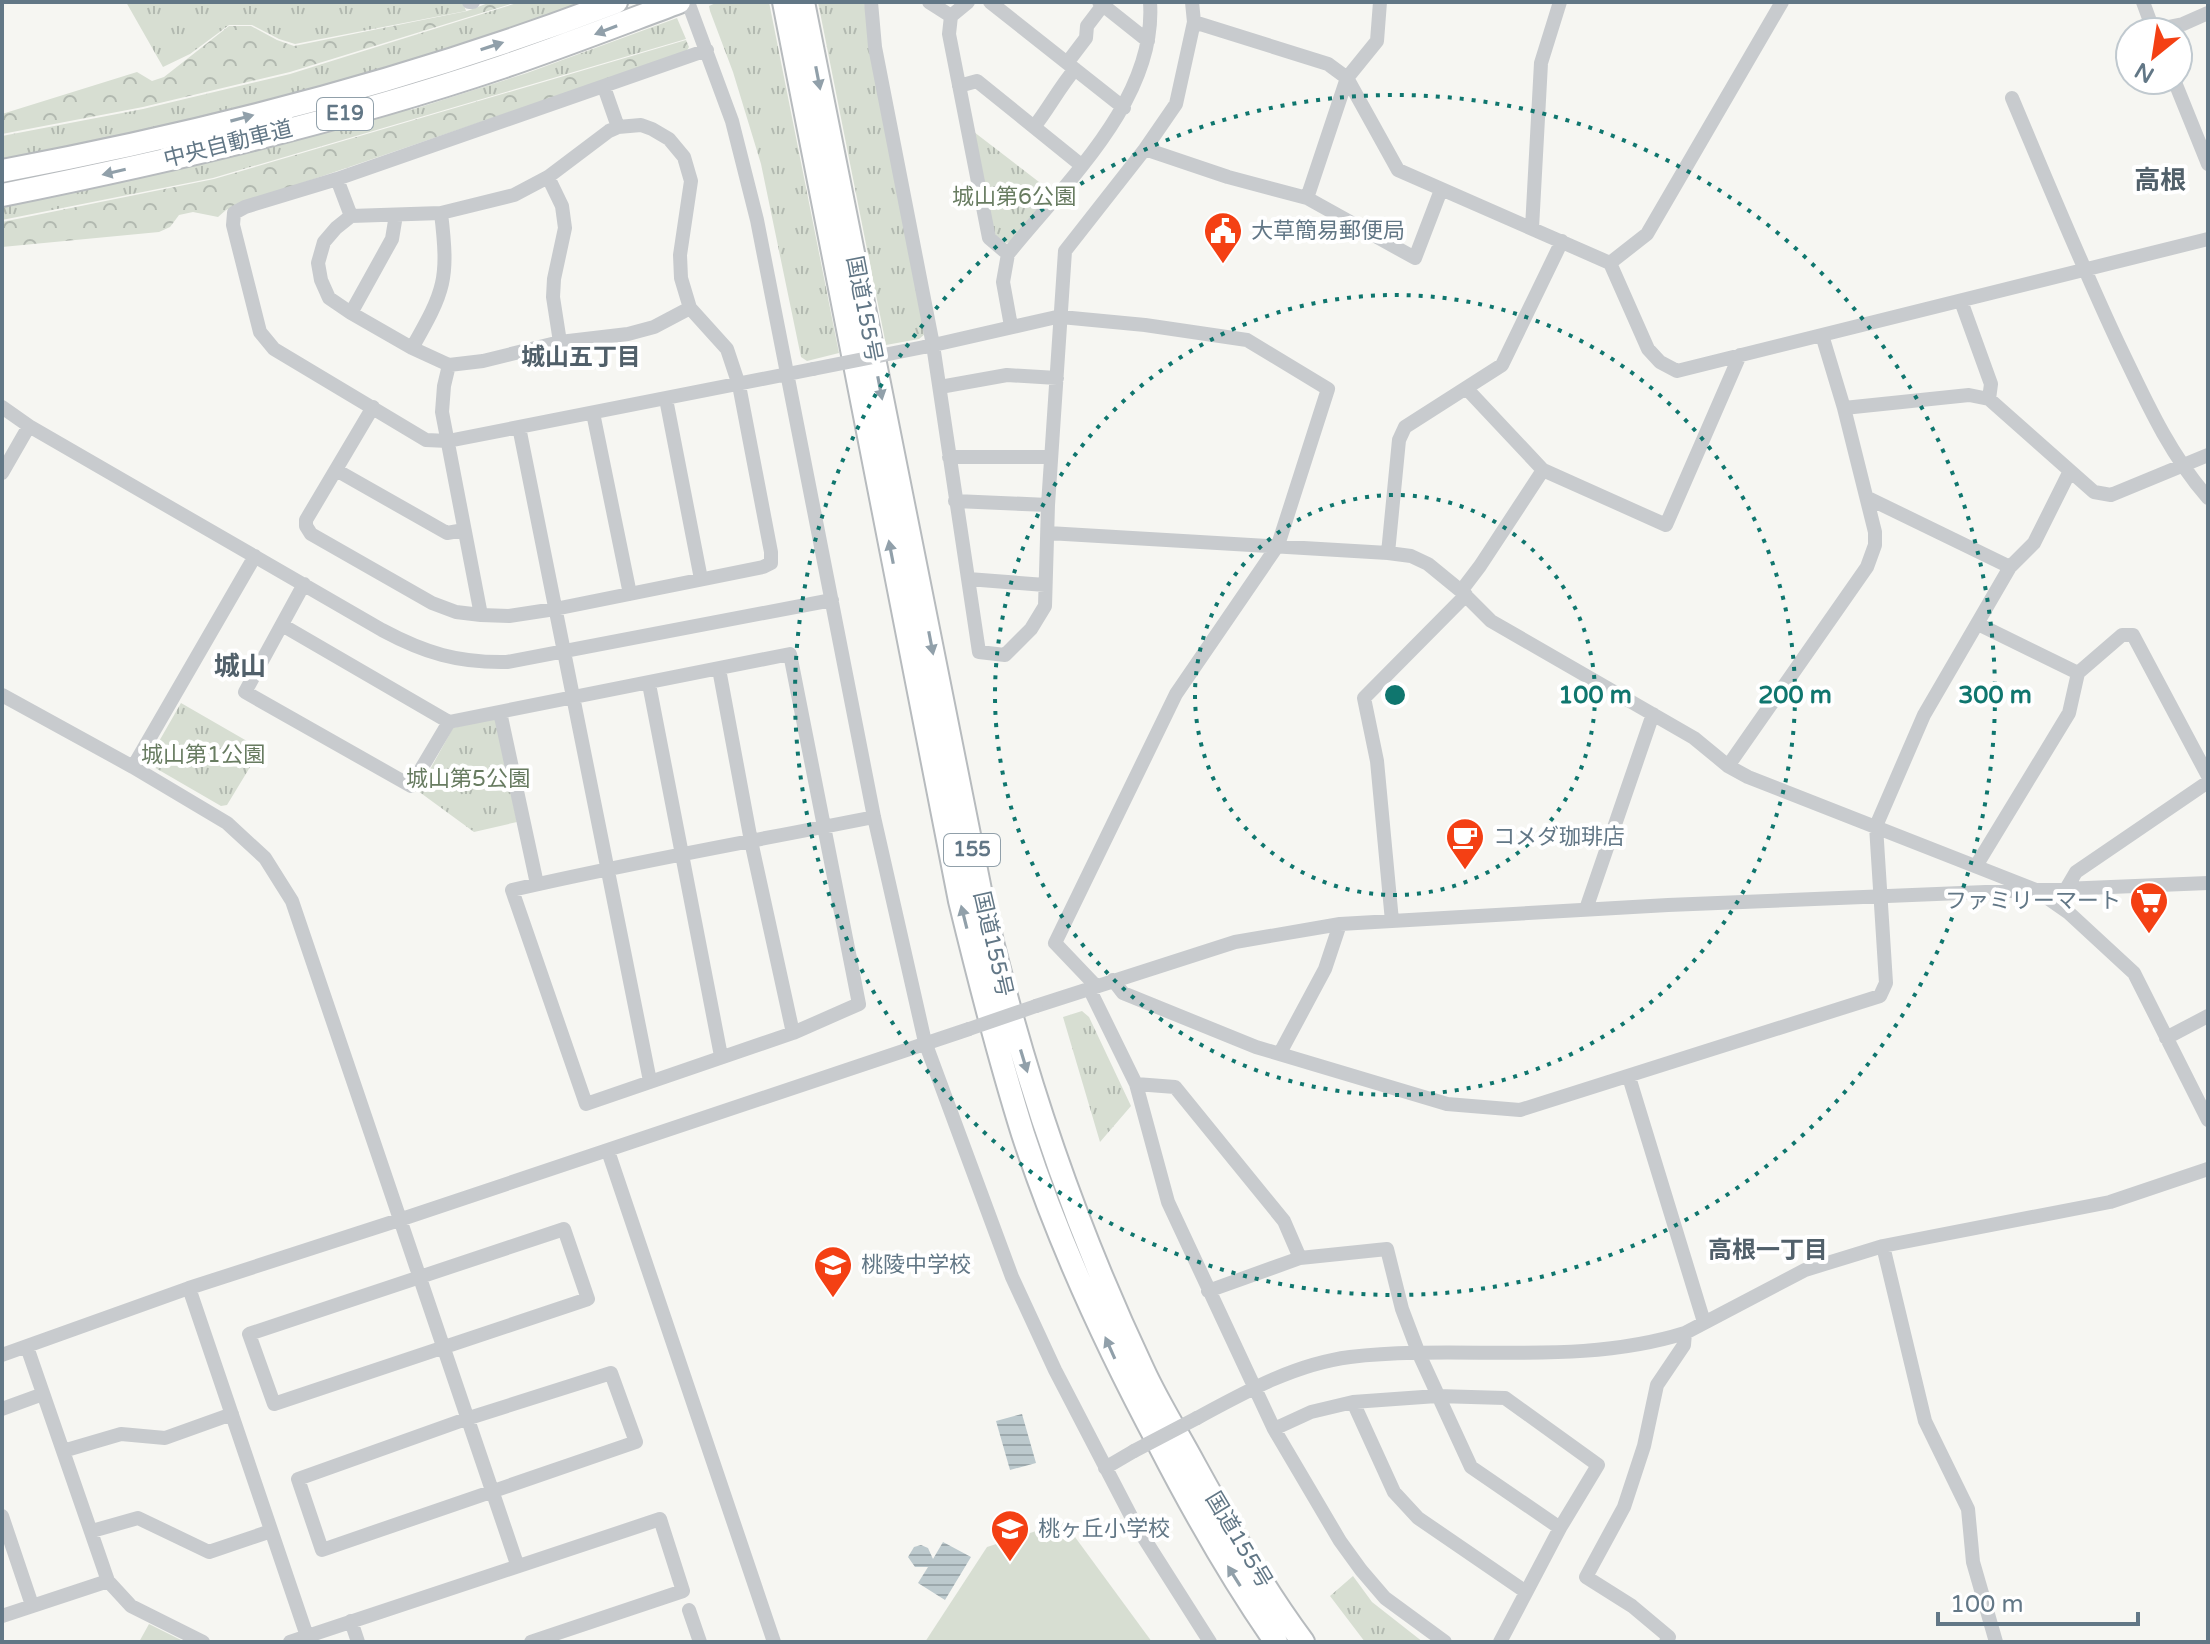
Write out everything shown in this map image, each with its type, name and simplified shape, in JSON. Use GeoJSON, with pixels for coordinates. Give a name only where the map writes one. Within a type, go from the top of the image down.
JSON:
{"type":"FeatureCollection","features":[{"type":"Feature","properties":{"kind":"highway","name":"中央自動車道"},"geometry":{"type":"LineString","coordinates":[[2,171],[198,130],[335,93],[491,46],[616,2]]}},
{"type":"Feature","properties":{"kind":"highway","name":"中央自動車道"},"geometry":{"type":"LineString","coordinates":[[2,195],[208,151],[411,95],[499,68],[679,2]]}},
{"type":"Feature","properties":{"kind":"highway","name":"国道155号"},"geometry":{"type":"LineString","coordinates":[[784,2],[960,901],[984,999],[1024,1136],[1070,1257],[1123,1378],[1198,1520],[1276,1642]]}},
{"type":"Feature","properties":{"kind":"highway","name":"国道155号"},"geometry":{"type":"LineString","coordinates":[[803,2],[1002,990],[1088,1248],[1144,1373],[1225,1520],[1303,1642]]}},
{"type":"Feature","properties":{"kind":"street"},"geometry":{"type":"LineString","coordinates":[[688,2],[732,121],[747,176],[789,375],[874,817],[925,1042],[1012,1277],[1055,1370],[1135,1524],[1210,1642]]}},
{"type":"Feature","properties":{"kind":"street"},"geometry":{"type":"LineString","coordinates":[[871,2],[875,47],[929,346],[940,387],[979,652],[1005,655],[1031,629],[1045,606],[1048,505],[1065,251],[1176,104],[1194,22],[1192,2]]}},
{"type":"Feature","properties":{"kind":"street"},"geometry":{"type":"LineString","coordinates":[[929,2],[951,16]]}},
{"type":"Feature","properties":{"kind":"street"},"geometry":{"type":"LineString","coordinates":[[968,2],[951,16],[949,34],[989,238],[1008,254]]}},
{"type":"Feature","properties":{"kind":"street"},"geometry":{"type":"LineString","coordinates":[[990,2],[1124,108]]}},
{"type":"Feature","properties":{"kind":"street"},"geometry":{"type":"LineString","coordinates":[[1011,326],[1003,282],[1008,254],[1124,108],[1140,76],[1148,41],[1150,2]]}},
{"type":"Feature","properties":{"kind":"street"},"geometry":{"type":"LineString","coordinates":[[1307,198],[1347,78],[1377,41],[1380,2]]}},
{"type":"Feature","properties":{"kind":"street"},"geometry":{"type":"LineString","coordinates":[[1532,228],[1541,63],[1560,2]]}},
{"type":"Feature","properties":{"kind":"street"},"geometry":{"type":"LineString","coordinates":[[1610,263],[1647,234],[1782,2]]}},
{"type":"Feature","properties":{"kind":"street"},"geometry":{"type":"LineString","coordinates":[[1034,127],[1086,38],[1087,26],[1105,4],[1148,41]]}},
{"type":"Feature","properties":{"kind":"street"},"geometry":{"type":"LineString","coordinates":[[1194,22],[1328,64],[1347,78],[1398,170],[1610,263],[1648,349],[1660,362],[1677,371],[2208,239]]}},
{"type":"Feature","properties":{"kind":"street"},"geometry":{"type":"LineString","coordinates":[[706,45],[604,87],[234,213],[233,225],[260,332],[274,349],[426,440],[448,441],[739,385],[1061,317],[1247,340],[1328,389],[1278,545],[1176,694],[1055,943],[1092,987],[1136,1084],[1168,1202],[1274,1429],[1340,1541],[1361,1570],[1385,1598],[1445,1642]]}},
{"type":"Feature","properties":{"kind":"street"},"geometry":{"type":"LineString","coordinates":[[959,86],[977,81],[1081,165]]}},
{"type":"Feature","properties":{"kind":"street"},"geometry":{"type":"LineString","coordinates":[[604,87],[618,127]]}},
{"type":"Feature","properties":{"kind":"street"},"geometry":{"type":"LineString","coordinates":[[2180,96],[2208,164]]}},
{"type":"Feature","properties":{"kind":"street"},"geometry":{"type":"LineString","coordinates":[[2012,98],[2084,271],[2155,422],[2182,466],[2208,498]]}},
{"type":"Feature","properties":{"kind":"street"},"geometry":{"type":"LineString","coordinates":[[373,407],[306,520],[306,526],[311,534],[432,603],[456,612],[509,616],[763,567],[771,563],[739,385],[727,349],[690,308],[681,278],[680,255],[691,181],[684,157],[669,139],[641,125],[618,127],[548,177],[514,195],[441,213],[351,216],[324,242],[318,263],[329,298],[412,348],[449,365],[483,361],[560,342],[628,334],[654,327],[690,308]]}},
{"type":"Feature","properties":{"kind":"street"},"geometry":{"type":"LineString","coordinates":[[1145,149],[1228,177],[1307,198],[1415,258],[1441,190]]}},
{"type":"Feature","properties":{"kind":"street"},"geometry":{"type":"LineString","coordinates":[[548,177],[562,206],[565,228],[553,297],[560,342]]}},
{"type":"Feature","properties":{"kind":"street"},"geometry":{"type":"LineString","coordinates":[[337,179],[351,216]]}},
{"type":"Feature","properties":{"kind":"street"},"geometry":{"type":"LineString","coordinates":[[412,348],[437,304],[443,283],[446,260],[441,213]]}},
{"type":"Feature","properties":{"kind":"street"},"geometry":{"type":"LineString","coordinates":[[351,313],[392,239],[396,215]]}},
{"type":"Feature","properties":{"kind":"street"},"geometry":{"type":"LineString","coordinates":[[1388,553],[1399,440],[1405,427],[1502,365],[1562,241]]}},
{"type":"Feature","properties":{"kind":"street"},"geometry":{"type":"LineString","coordinates":[[1961,301],[1991,384],[1989,399]]}},
{"type":"Feature","properties":{"kind":"street"},"geometry":{"type":"LineString","coordinates":[[1728,766],[1867,567],[1875,545],[1868,498],[1822,335]]}},
{"type":"Feature","properties":{"kind":"street"},"geometry":{"type":"LineString","coordinates":[[1466,388],[1543,470],[1666,525],[1740,355]]}},
{"type":"Feature","properties":{"kind":"street"},"geometry":{"type":"LineString","coordinates":[[449,365],[442,412],[481,615]]}},
{"type":"Feature","properties":{"kind":"street"},"geometry":{"type":"LineString","coordinates":[[940,387],[1007,375],[1057,378]]}},
{"type":"Feature","properties":{"kind":"street"},"geometry":{"type":"LineString","coordinates":[[1844,408],[1969,395],[1989,399],[2094,492],[2111,495],[2208,455]]}},
{"type":"Feature","properties":{"kind":"street"},"geometry":{"type":"LineString","coordinates":[[666,399],[701,579]]}},
{"type":"Feature","properties":{"kind":"street"},"geometry":{"type":"LineString","coordinates":[[2,407],[29,426],[382,630],[433,654],[482,662],[507,662],[832,600]]}},
{"type":"Feature","properties":{"kind":"street"},"geometry":{"type":"LineString","coordinates":[[593,413],[630,594]]}},
{"type":"Feature","properties":{"kind":"street"},"geometry":{"type":"LineString","coordinates":[[2,473],[29,426]]}},
{"type":"Feature","properties":{"kind":"street"},"geometry":{"type":"LineString","coordinates":[[519,427],[650,1081]]}},
{"type":"Feature","properties":{"kind":"street"},"geometry":{"type":"LineString","coordinates":[[949,457],[1051,457]]}},
{"type":"Feature","properties":{"kind":"street"},"geometry":{"type":"LineString","coordinates":[[336,470],[447,533],[464,530]]}},
{"type":"Feature","properties":{"kind":"street"},"geometry":{"type":"LineString","coordinates":[[1392,921],[1377,761],[1364,698],[1463,593],[1543,470]]}},
{"type":"Feature","properties":{"kind":"street"},"geometry":{"type":"LineString","coordinates":[[1113,980],[1123,993],[1256,1047],[1447,1104],[1520,1110],[1880,996],[1886,983],[1876,826],[1924,715],[2010,567],[2034,543],[2070,471]]}},
{"type":"Feature","properties":{"kind":"street"},"geometry":{"type":"LineString","coordinates":[[1868,498],[2010,567]]}},
{"type":"Feature","properties":{"kind":"street"},"geometry":{"type":"LineString","coordinates":[[955,501],[1048,505]]}},
{"type":"Feature","properties":{"kind":"street"},"geometry":{"type":"LineString","coordinates":[[1048,533],[1388,553],[1411,556],[1428,564],[1491,621],[1694,738],[1728,766],[1748,777],[2036,890],[2069,913],[2134,973],[2208,1120]]}},
{"type":"Feature","properties":{"kind":"street"},"geometry":{"type":"LineString","coordinates":[[133,767],[255,556]]}},
{"type":"Feature","properties":{"kind":"street"},"geometry":{"type":"LineString","coordinates":[[968,579],[1045,585]]}},
{"type":"Feature","properties":{"kind":"street"},"geometry":{"type":"LineString","coordinates":[[304,584],[245,692],[411,786],[449,722]]}},
{"type":"Feature","properties":{"kind":"street"},"geometry":{"type":"LineString","coordinates":[[1978,624],[2078,673]]}},
{"type":"Feature","properties":{"kind":"street"},"geometry":{"type":"LineString","coordinates":[[282,625],[449,722],[790,654],[825,827],[859,1004],[793,1033],[586,1104],[512,890],[537,884],[608,871],[682,855],[751,841],[825,827],[874,817]]}},
{"type":"Feature","properties":{"kind":"street"},"geometry":{"type":"LineString","coordinates":[[1976,866],[2069,713],[2078,673],[2122,635],[2133,635],[2208,779],[2076,872],[2066,889]]}},
{"type":"Feature","properties":{"kind":"street"},"geometry":{"type":"LineString","coordinates":[[719,669],[751,841],[793,1033]]}},
{"type":"Feature","properties":{"kind":"street"},"geometry":{"type":"LineString","coordinates":[[649,684],[721,1056]]}},
{"type":"Feature","properties":{"kind":"street"},"geometry":{"type":"LineString","coordinates":[[2,695],[227,823],[265,858],[281,880],[292,901],[517,1564]]}},
{"type":"Feature","properties":{"kind":"street"},"geometry":{"type":"LineString","coordinates":[[500,712],[537,884]]}},
{"type":"Feature","properties":{"kind":"street"},"geometry":{"type":"LineString","coordinates":[[1586,909],[1653,714]]}},
{"type":"Feature","properties":{"kind":"street"},"geometry":{"type":"LineString","coordinates":[[2,1355],[189,1288],[608,1151],[925,1042],[1235,942],[1340,924],[1586,909],[2208,883]]}},
{"type":"Feature","properties":{"kind":"street"},"geometry":{"type":"LineString","coordinates":[[1280,1053],[1325,969],[1340,924]]}},
{"type":"Feature","properties":{"kind":"street"},"geometry":{"type":"LineString","coordinates":[[2166,1038],[2208,1016]]}},
{"type":"Feature","properties":{"kind":"street"},"geometry":{"type":"LineString","coordinates":[[1629,1077],[1704,1322]]}},
{"type":"Feature","properties":{"kind":"street"},"geometry":{"type":"LineString","coordinates":[[1136,1084],[1175,1087],[1284,1221],[1300,1258]]}},
{"type":"Feature","properties":{"kind":"street"},"geometry":{"type":"LineString","coordinates":[[608,1151],[774,1642]]}},
{"type":"Feature","properties":{"kind":"street"},"geometry":{"type":"LineString","coordinates":[[1105,1468],[1255,1386],[1308,1367],[1349,1357],[1596,1352],[1664,1339],[1685,1333],[1805,1270],[1883,1246],[2110,1202],[2208,1169]]}},
{"type":"Feature","properties":{"kind":"street"},"geometry":{"type":"LineString","coordinates":[[564,1229],[588,1299],[274,1404],[249,1334],[419,1275],[564,1229]]}},
{"type":"Feature","properties":{"kind":"street"},"geometry":{"type":"LineString","coordinates":[[1883,1246],[1925,1421],[1968,1509],[1973,1562],[1996,1642]]}},
{"type":"Feature","properties":{"kind":"street"},"geometry":{"type":"LineString","coordinates":[[1208,1291],[1300,1258],[1387,1249],[1402,1309],[1419,1354],[1471,1467],[1560,1528]]}},
{"type":"Feature","properties":{"kind":"street"},"geometry":{"type":"LineString","coordinates":[[189,1288],[308,1639]]}},
{"type":"Feature","properties":{"kind":"street"},"geometry":{"type":"LineString","coordinates":[[1666,1642],[1669,1637],[1632,1606],[1586,1577],[1624,1507],[1644,1446],[1657,1385],[1684,1345],[1685,1333]]}},
{"type":"Feature","properties":{"kind":"street"},"geometry":{"type":"LineString","coordinates":[[27,1347],[108,1581],[131,1606],[203,1642]]}},
{"type":"Feature","properties":{"kind":"street"},"geometry":{"type":"LineString","coordinates":[[611,1373],[636,1442],[492,1492],[322,1550],[298,1479],[466,1419],[611,1373]]}},
{"type":"Feature","properties":{"kind":"street"},"geometry":{"type":"LineString","coordinates":[[2,1409],[43,1394]]}},
{"type":"Feature","properties":{"kind":"street"},"geometry":{"type":"LineString","coordinates":[[1274,1429],[1311,1412],[1353,1402],[1437,1396],[1505,1398],[1598,1465],[1560,1528],[1500,1642]]}},
{"type":"Feature","properties":{"kind":"street"},"geometry":{"type":"LineString","coordinates":[[1353,1402],[1394,1492],[1418,1518],[1526,1592]]}},
{"type":"Feature","properties":{"kind":"street"},"geometry":{"type":"LineString","coordinates":[[63,1451],[121,1434],[165,1438],[232,1414]]}},
{"type":"Feature","properties":{"kind":"street"},"geometry":{"type":"LineString","coordinates":[[2,1516],[32,1605]]}},
{"type":"Feature","properties":{"kind":"street"},"geometry":{"type":"LineString","coordinates":[[92,1531],[138,1518],[209,1552],[271,1531]]}},
{"type":"Feature","properties":{"kind":"street"},"geometry":{"type":"LineString","coordinates":[[290,1642],[308,1639],[351,1621],[517,1564],[660,1519],[683,1591],[531,1642]]}},
{"type":"Feature","properties":{"kind":"street"},"geometry":{"type":"LineString","coordinates":[[2,1616],[108,1581]]}},
{"type":"Feature","properties":{"kind":"street"},"geometry":{"type":"LineString","coordinates":[[689,1610],[700,1642]]}},
{"type":"Feature","properties":{"kind":"street"},"geometry":{"type":"LineString","coordinates":[[351,1621],[358,1642]]}},
{"type":"Feature","properties":{"kind":"green space"},"geometry":{"type":"Polygon","coordinates":[[[126,2],[463,2],[466,11],[295,44],[252,25],[229,25],[190,54],[163,67],[126,2]]]}},
{"type":"Feature","properties":{"kind":"green space"},"geometry":{"type":"Polygon","coordinates":[[[491,2],[517,2],[290,72],[143,107],[2,134],[2,114],[137,72],[152,81],[164,77],[229,26],[251,26],[294,46],[467,11],[491,2]]]}},
{"type":"Feature","properties":{"kind":"green space"},"geometry":{"type":"Polygon","coordinates":[[[520,2],[582,2],[368,74],[149,130],[2,162],[2,136],[143,109],[290,74],[520,2]]]}},
{"type":"Feature","properties":{"kind":"green space"},"geometry":{"type":"Polygon","coordinates":[[[718,2],[769,2],[839,353],[807,361],[801,357],[761,164],[733,72],[710,11],[709,6],[718,2]]]}},
{"type":"Feature","properties":{"kind":"green space"},"geometry":{"type":"Polygon","coordinates":[[[818,2],[864,2],[925,334],[919,339],[886,345],[818,2]]]}},
{"type":"Feature","properties":{"kind":"green space"},"geometry":{"type":"Polygon","coordinates":[[[677,18],[686,39],[213,178],[2,220],[2,206],[219,160],[409,107],[411,110],[527,73],[677,18]]]}},
{"type":"Feature","properties":{"kind":"green space"},"geometry":{"type":"Polygon","coordinates":[[[686,40],[689,47],[686,52],[238,205],[218,217],[193,212],[179,215],[170,227],[159,232],[2,247],[2,222],[214,179],[686,40]]]}},
{"type":"Feature","properties":{"kind":"green space","name":"城山第6公園"},"geometry":{"type":"Polygon","coordinates":[[[974,132],[1052,192],[1011,242],[1006,243],[994,234],[974,132]]]}},
{"type":"Feature","properties":{"kind":"green space","name":"城山第1公園"},"geometry":{"type":"Polygon","coordinates":[[[181,703],[261,749],[227,805],[221,806],[152,766],[150,757],[181,703]]]}},
{"type":"Feature","properties":{"kind":"green space","name":"城山第5公園"},"geometry":{"type":"Polygon","coordinates":[[[495,717],[517,822],[474,832],[418,791],[453,728],[495,717]]]}},
{"type":"Feature","properties":{"kind":"green space"},"geometry":{"type":"Polygon","coordinates":[[[1082,1011],[1089,1017],[1131,1106],[1100,1142],[1063,1017],[1082,1011]]]}},
{"type":"Feature","properties":{"kind":"green space"},"geometry":{"type":"Polygon","coordinates":[[[1064,1522],[1152,1642],[925,1642],[987,1547],[1064,1522]]]}},
{"type":"Feature","properties":{"kind":"green space"},"geometry":{"type":"Polygon","coordinates":[[[1353,1576],[1372,1602],[1423,1642],[1365,1642],[1330,1596],[1353,1576]]]}},
{"type":"Feature","properties":{"kind":"green space"},"geometry":{"type":"Polygon","coordinates":[[[149,1624],[185,1642],[139,1642],[149,1624]]]}},
{"type":"Feature","properties":{"kind":"shaded area"},"geometry":{"type":"Polygon","coordinates":[[[1022,1414],[1036,1463],[1010,1470],[996,1421],[1022,1414]]]}},
{"type":"Feature","properties":{"kind":"shaded area"},"geometry":{"type":"Polygon","coordinates":[[[943,1542],[971,1557],[945,1600],[918,1583],[928,1567],[915,1567],[908,1557],[914,1547],[921,1545],[928,1548],[933,1559],[943,1542]]]}},
{"type":"Feature","properties":{"kind":"place","name":"大草簡易郵便局"},"geometry":{"type":"Point","coordinates":[1223,265]}},
{"type":"Feature","properties":{"kind":"place","name":"コメダ珈琲店"},"geometry":{"type":"Point","coordinates":[1465,871]}},
{"type":"Feature","properties":{"kind":"place","name":"ファミリーマート"},"geometry":{"type":"Point","coordinates":[2149,935]}},
{"type":"Feature","properties":{"kind":"place","name":"桃陵中学校"},"geometry":{"type":"Point","coordinates":[833,1299]}},
{"type":"Feature","properties":{"kind":"place","name":"桃ヶ丘小学校"},"geometry":{"type":"Point","coordinates":[1010,1563]}},
{"type":"Feature","properties":{"kind":"district","name":"高根"},"geometry":{"type":"Point","coordinates":[2160,180]}},
{"type":"Feature","properties":{"kind":"district","name":"城山五丁目"},"geometry":{"type":"Point","coordinates":[581,357]}},
{"type":"Feature","properties":{"kind":"district","name":"城山"},"geometry":{"type":"Point","coordinates":[240,666]}},
{"type":"Feature","properties":{"kind":"district","name":"高根一丁目"},"geometry":{"type":"Point","coordinates":[1768,1250]}}]}
